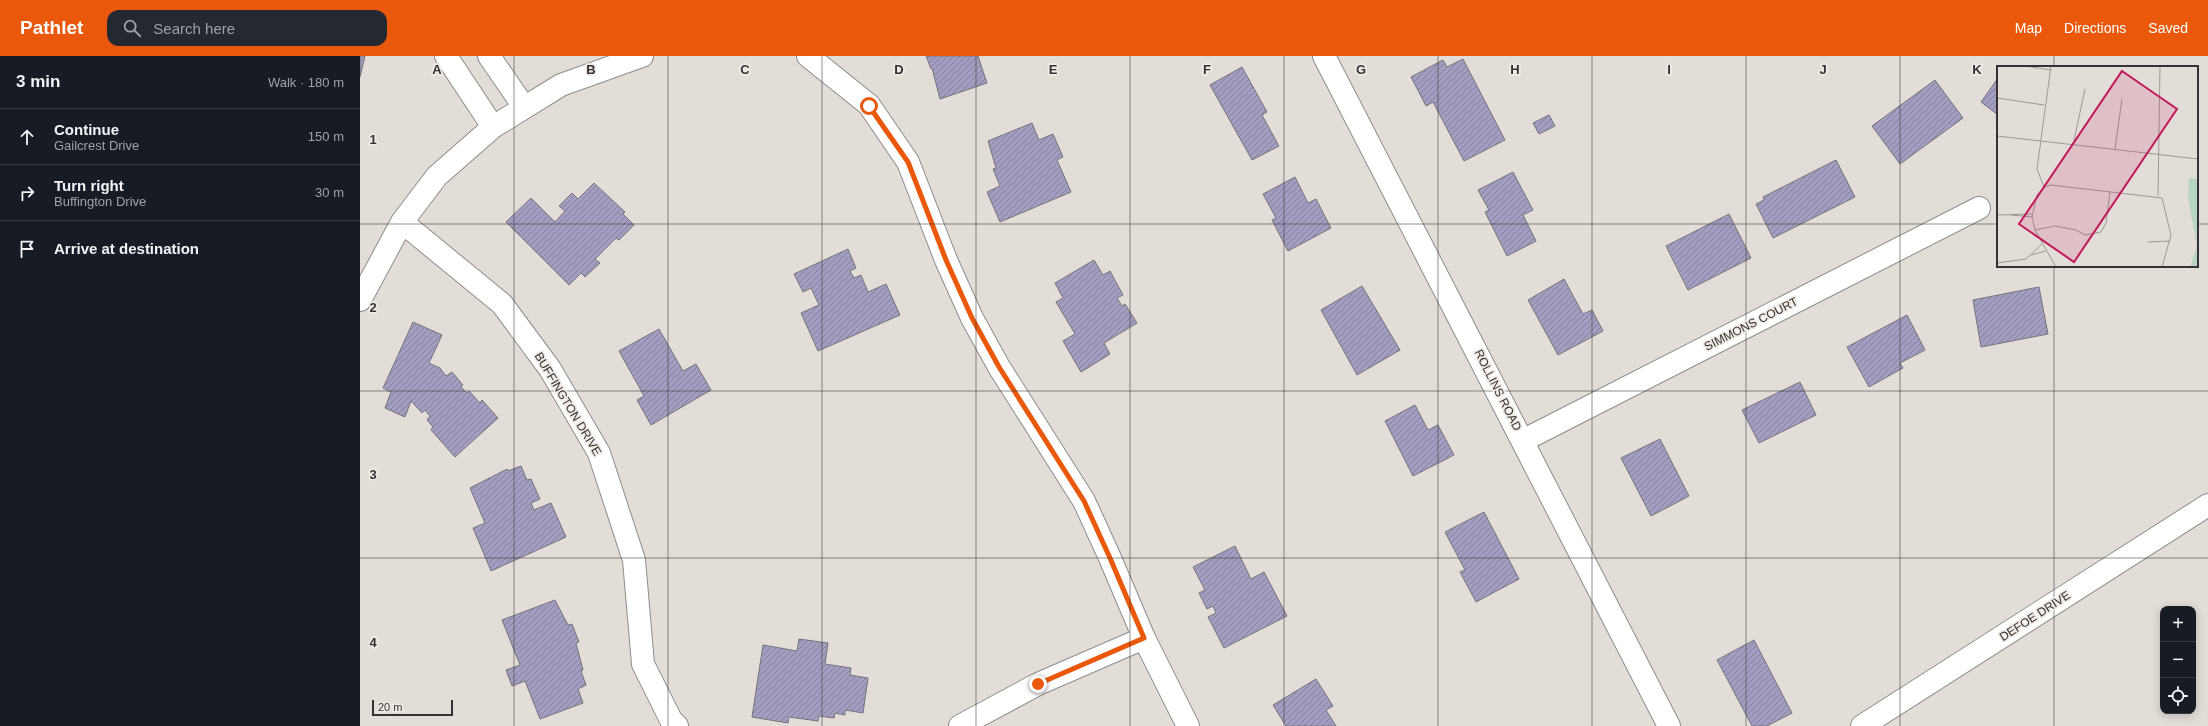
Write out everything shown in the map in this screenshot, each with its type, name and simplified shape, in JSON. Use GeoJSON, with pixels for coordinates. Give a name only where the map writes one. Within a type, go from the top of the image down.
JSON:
{"type":"FeatureCollection","features":[{"type":"Feature","properties":{"kind":"street"},"geometry":{"type":"LineString","coordinates":[[446,56],[493,127]]}},
{"type":"Feature","properties":{"kind":"street"},"geometry":{"type":"LineString","coordinates":[[489,56],[524,107]]}},
{"type":"Feature","properties":{"kind":"street"},"geometry":{"type":"LineString","coordinates":[[360,300],[402,222],[437,176],[493,127],[561,85],[642,56]]}},
{"type":"Feature","properties":{"kind":"street"},"geometry":{"type":"LineString","coordinates":[[809,56],[869,106],[908,162],[946,260],[972,318],[999,367],[1084,501],[1144,638],[1188,726]]}},
{"type":"Feature","properties":{"kind":"street","name":"ROLLINS ROAD"},"geometry":{"type":"LineString","coordinates":[[1329,57],[1669,726]]}},
{"type":"Feature","properties":{"kind":"street","name":"SIMMONS COURT"},"geometry":{"type":"LineString","coordinates":[[1524,440],[1979,208]]}},
{"type":"Feature","properties":{"kind":"street","name":"BUFFINGTON DRIVE"},"geometry":{"type":"LineString","coordinates":[[402,222],[502,304],[550,369],[599,453],[634,560],[643,664],[671,720],[677,726]]}},
{"type":"Feature","properties":{"kind":"street","name":"DEFOE DRIVE"},"geometry":{"type":"LineString","coordinates":[[1862,726],[2208,505]]}},
{"type":"Feature","properties":{"kind":"street"},"geometry":{"type":"LineString","coordinates":[[960,726],[1038,684],[1144,638]]}},
{"type":"Feature","properties":{"kind":"building"},"geometry":{"type":"Polygon","coordinates":[[[360,56],[365,56],[360,77],[360,56]]]}},
{"type":"Feature","properties":{"kind":"building"},"geometry":{"type":"Polygon","coordinates":[[[926,56],[978,56],[987,83],[940,99],[932,68],[931,69],[926,56]]]}},
{"type":"Feature","properties":{"kind":"building"},"geometry":{"type":"Polygon","coordinates":[[[1463,59],[1505,140],[1464,161],[1433,102],[1426,106],[1411,77],[1443,60],[1447,67],[1463,59]]]}},
{"type":"Feature","properties":{"kind":"building"},"geometry":{"type":"Polygon","coordinates":[[[1242,67],[1267,112],[1262,115],[1279,146],[1252,160],[1210,85],[1242,67]]]}},
{"type":"Feature","properties":{"kind":"building"},"geometry":{"type":"Polygon","coordinates":[[[1997,79],[1997,114],[1981,102],[1997,79]]]}},
{"type":"Feature","properties":{"kind":"building"},"geometry":{"type":"Polygon","coordinates":[[[1935,80],[1963,118],[1900,164],[1872,126],[1935,80]]]}},
{"type":"Feature","properties":{"kind":"building"},"geometry":{"type":"Polygon","coordinates":[[[1549,115],[1555,126],[1539,134],[1533,123],[1549,115]]]}},
{"type":"Feature","properties":{"kind":"building"},"geometry":{"type":"Polygon","coordinates":[[[1032,123],[1039,140],[1053,134],[1063,157],[1057,160],[1071,192],[1000,222],[987,192],[1000,186],[993,169],[996,168],[988,141],[1032,123]]]}},
{"type":"Feature","properties":{"kind":"building"},"geometry":{"type":"Polygon","coordinates":[[[1836,160],[1855,197],[1773,238],[1756,204],[1764,200],[1763,197],[1836,160]]]}},
{"type":"Feature","properties":{"kind":"building"},"geometry":{"type":"Polygon","coordinates":[[[1513,172],[1533,210],[1523,215],[1536,241],[1507,256],[1485,212],[1489,210],[1478,190],[1513,172]]]}},
{"type":"Feature","properties":{"kind":"building"},"geometry":{"type":"Polygon","coordinates":[[[1295,177],[1308,203],[1316,199],[1331,228],[1288,251],[1272,220],[1276,218],[1263,194],[1295,177]]]}},
{"type":"Feature","properties":{"kind":"building"},"geometry":{"type":"Polygon","coordinates":[[[594,183],[625,212],[623,214],[634,225],[619,240],[616,238],[595,259],[600,263],[585,277],[581,273],[569,285],[506,222],[531,198],[555,222],[565,211],[559,206],[572,193],[578,199],[594,183]]]}},
{"type":"Feature","properties":{"kind":"building"},"geometry":{"type":"Polygon","coordinates":[[[1729,214],[1751,258],[1688,290],[1666,246],[1729,214]]]}},
{"type":"Feature","properties":{"kind":"building"},"geometry":{"type":"Polygon","coordinates":[[[848,249],[856,268],[850,271],[854,278],[861,275],[868,292],[886,284],[900,315],[818,351],[801,313],[819,305],[811,288],[803,292],[794,274],[848,249]]]}},
{"type":"Feature","properties":{"kind":"building"},"geometry":{"type":"Polygon","coordinates":[[[1094,260],[1103,275],[1110,271],[1123,295],[1117,298],[1122,306],[1125,304],[1137,323],[1104,343],[1110,354],[1081,372],[1063,341],[1075,334],[1056,302],[1063,298],[1055,283],[1094,260]]]}},
{"type":"Feature","properties":{"kind":"building"},"geometry":{"type":"Polygon","coordinates":[[[1564,279],[1583,314],[1592,310],[1603,331],[1558,355],[1528,300],[1564,279]]]}},
{"type":"Feature","properties":{"kind":"building"},"geometry":{"type":"Polygon","coordinates":[[[1362,286],[1400,350],[1357,375],[1321,310],[1362,286]]]}},
{"type":"Feature","properties":{"kind":"building"},"geometry":{"type":"Polygon","coordinates":[[[2039,287],[2048,334],[1981,347],[1973,300],[2039,287]]]}},
{"type":"Feature","properties":{"kind":"building"},"geometry":{"type":"Polygon","coordinates":[[[1907,315],[1925,350],[1900,363],[1903,368],[1869,387],[1847,347],[1907,315]]]}},
{"type":"Feature","properties":{"kind":"building"},"geometry":{"type":"Polygon","coordinates":[[[413,322],[442,335],[429,363],[440,368],[446,376],[452,372],[463,385],[461,387],[467,393],[469,391],[480,403],[482,400],[498,418],[455,457],[431,430],[433,427],[427,420],[430,416],[425,410],[422,413],[411,401],[405,417],[385,408],[391,392],[383,388],[413,322]]]}},
{"type":"Feature","properties":{"kind":"building"},"geometry":{"type":"Polygon","coordinates":[[[659,329],[683,371],[696,364],[711,390],[651,425],[637,400],[644,396],[619,351],[659,329]]]}},
{"type":"Feature","properties":{"kind":"building"},"geometry":{"type":"Polygon","coordinates":[[[1800,382],[1816,415],[1759,443],[1742,410],[1800,382]]]}},
{"type":"Feature","properties":{"kind":"building"},"geometry":{"type":"Polygon","coordinates":[[[1415,405],[1428,430],[1438,425],[1454,455],[1413,476],[1385,421],[1415,405]]]}},
{"type":"Feature","properties":{"kind":"building"},"geometry":{"type":"Polygon","coordinates":[[[1660,439],[1689,496],[1651,516],[1621,458],[1660,439]]]}},
{"type":"Feature","properties":{"kind":"building"},"geometry":{"type":"Polygon","coordinates":[[[521,466],[527,480],[531,479],[540,499],[531,503],[534,510],[551,503],[566,537],[491,571],[473,528],[485,523],[470,488],[507,469],[508,471],[521,466]]]}},
{"type":"Feature","properties":{"kind":"building"},"geometry":{"type":"Polygon","coordinates":[[[1484,512],[1519,579],[1476,602],[1460,572],[1465,570],[1445,532],[1484,512]]]}},
{"type":"Feature","properties":{"kind":"building"},"geometry":{"type":"Polygon","coordinates":[[[1235,546],[1251,579],[1264,572],[1287,616],[1224,648],[1208,617],[1216,613],[1213,606],[1207,609],[1199,593],[1205,590],[1193,567],[1235,546]]]}},
{"type":"Feature","properties":{"kind":"building"},"geometry":{"type":"Polygon","coordinates":[[[555,600],[568,625],[572,624],[579,642],[576,643],[583,670],[581,671],[586,685],[578,689],[583,703],[540,719],[525,681],[512,686],[506,670],[520,665],[502,620],[555,600]]]}},
{"type":"Feature","properties":{"kind":"building"},"geometry":{"type":"Polygon","coordinates":[[[799,639],[828,643],[825,664],[851,668],[850,675],[868,678],[863,713],[845,710],[845,715],[835,713],[834,718],[819,716],[818,721],[789,717],[788,723],[752,717],[763,645],[797,651],[799,639]]]}},
{"type":"Feature","properties":{"kind":"building"},"geometry":{"type":"Polygon","coordinates":[[[1754,640],[1792,713],[1767,726],[1752,726],[1717,660],[1754,640]]]}},
{"type":"Feature","properties":{"kind":"building"},"geometry":{"type":"Polygon","coordinates":[[[1316,679],[1333,706],[1326,710],[1336,726],[1286,726],[1273,705],[1316,679]]]}},
{"type":"Feature","properties":{"kind":"route"},"geometry":{"type":"LineString","coordinates":[[869,106],[908,162],[946,260],[972,318],[999,367],[1084,501],[1144,638],[1038,684]]}}]}
